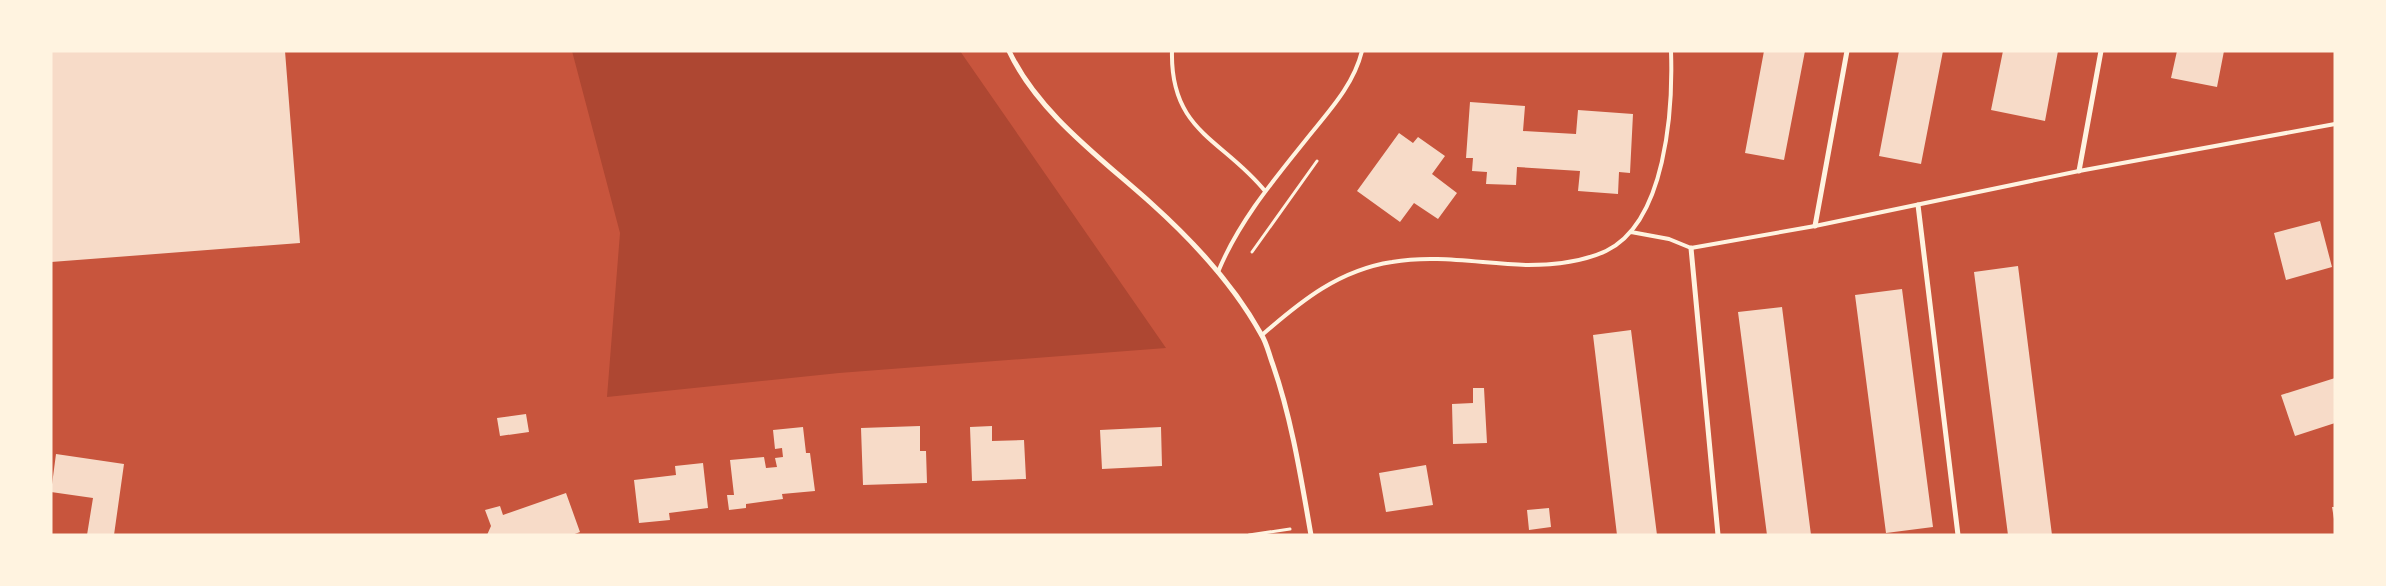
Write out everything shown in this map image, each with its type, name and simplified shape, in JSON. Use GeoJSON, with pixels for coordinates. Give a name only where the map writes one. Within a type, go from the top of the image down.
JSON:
{"type":"FeatureCollection","features":[{"type":"Feature","properties":{"kind":"street"},"geometry":{"type":"LineString","coordinates":[[1008,51],[1018,70],[1065,127],[1155,206],[1218,272],[1236,295],[1262,335],[1279,384],[1290,426],[1310,535]]}},
{"type":"Feature","properties":{"kind":"street"},"geometry":{"type":"LineString","coordinates":[[1815,226],[1846,51]]}},
{"type":"Feature","properties":{"kind":"street"},"geometry":{"type":"LineString","coordinates":[[2079,171],[2101,51]]}},
{"type":"Feature","properties":{"kind":"street"},"geometry":{"type":"LineString","coordinates":[[1918,205],[1958,535]]}},
{"type":"Feature","properties":{"kind":"street"},"geometry":{"type":"LineString","coordinates":[[1691,248],[1718,535]]}},
{"type":"Feature","properties":{"kind":"lane"},"geometry":{"type":"LineString","coordinates":[[1172,51],[1173,80],[1181,106],[1198,129],[1252,175],[1265,191]]}},
{"type":"Feature","properties":{"kind":"lane"},"geometry":{"type":"LineString","coordinates":[[1218,272],[1228,247],[1265,191],[1342,94],[1355,74],[1362,51]]}},
{"type":"Feature","properties":{"kind":"lane"},"geometry":{"type":"LineString","coordinates":[[1262,335],[1303,300],[1345,274],[1392,262],[1449,259],[1528,264],[1576,261],[1607,250],[1631,232],[1646,210],[1661,163],[1667,127],[1671,51]]}},
{"type":"Feature","properties":{"kind":"lane"},"geometry":{"type":"LineString","coordinates":[[1631,232],[1669,239],[1691,248],[1815,226],[2079,171],[2335,124]]}},
{"type":"Feature","properties":{"kind":"path"},"geometry":{"type":"LineString","coordinates":[[1249,535],[1309,526]]}},
{"type":"Feature","properties":{"kind":"shaded area"},"geometry":{"type":"Polygon","coordinates":[[[572,51],[960,51],[1166,348],[839,373],[607,397],[620,233],[572,51]]]}},
{"type":"Feature","properties":{"kind":"building"},"geometry":{"type":"Polygon","coordinates":[[[51,51],[285,51],[300,243],[51,262],[51,51]]]}},
{"type":"Feature","properties":{"kind":"building"},"geometry":{"type":"Polygon","coordinates":[[[1764,51],[1805,51],[1784,160],[1745,153],[1764,51]]]}},
{"type":"Feature","properties":{"kind":"building"},"geometry":{"type":"Polygon","coordinates":[[[1899,51],[1943,51],[1921,164],[1879,156],[1899,51]]]}},
{"type":"Feature","properties":{"kind":"building"},"geometry":{"type":"Polygon","coordinates":[[[2003,51],[2058,51],[2045,121],[1991,110],[2003,51]]]}},
{"type":"Feature","properties":{"kind":"building"},"geometry":{"type":"Polygon","coordinates":[[[2177,51],[2224,51],[2217,87],[2171,78],[2177,51]]]}},
{"type":"Feature","properties":{"kind":"building"},"geometry":{"type":"Polygon","coordinates":[[[1470,102],[1525,106],[1523,131],[1576,134],[1578,110],[1633,114],[1630,173],[1619,172],[1618,194],[1578,191],[1580,171],[1517,167],[1516,185],[1486,184],[1487,172],[1472,171],[1473,158],[1466,158],[1470,102]]]}},
{"type":"Feature","properties":{"kind":"building"},"geometry":{"type":"Polygon","coordinates":[[[1399,133],[1413,143],[1418,137],[1445,156],[1432,174],[1457,193],[1438,219],[1414,203],[1400,222],[1357,191],[1399,133]]]}},
{"type":"Feature","properties":{"kind":"building"},"geometry":{"type":"Polygon","coordinates":[[[2320,221],[2332,267],[2286,280],[2274,233],[2320,221]]]}},
{"type":"Feature","properties":{"kind":"building"},"geometry":{"type":"Polygon","coordinates":[[[2018,266],[2052,535],[2008,535],[1974,272],[2018,266]]]}},
{"type":"Feature","properties":{"kind":"building"},"geometry":{"type":"Polygon","coordinates":[[[1902,289],[1933,527],[1886,533],[1855,295],[1902,289]]]}},
{"type":"Feature","properties":{"kind":"building"},"geometry":{"type":"Polygon","coordinates":[[[1782,307],[1811,535],[1767,535],[1738,312],[1782,307]]]}},
{"type":"Feature","properties":{"kind":"building"},"geometry":{"type":"Polygon","coordinates":[[[1631,330],[1657,535],[1617,535],[1593,335],[1631,330]]]}},
{"type":"Feature","properties":{"kind":"building"},"geometry":{"type":"Polygon","coordinates":[[[2335,378],[2335,423],[2295,436],[2281,395],[2335,378]]]}},
{"type":"Feature","properties":{"kind":"building"},"geometry":{"type":"Polygon","coordinates":[[[1473,388],[1484,388],[1487,443],[1453,444],[1452,404],[1473,403],[1473,388]]]}},
{"type":"Feature","properties":{"kind":"building"},"geometry":{"type":"Polygon","coordinates":[[[526,414],[529,432],[500,436],[497,418],[526,414]]]}},
{"type":"Feature","properties":{"kind":"building"},"geometry":{"type":"Polygon","coordinates":[[[920,426],[920,451],[926,451],[927,483],[863,485],[861,428],[920,426]]]}},
{"type":"Feature","properties":{"kind":"building"},"geometry":{"type":"Polygon","coordinates":[[[992,426],[992,441],[1024,440],[1026,479],[972,481],[970,427],[992,426]]]}},
{"type":"Feature","properties":{"kind":"building"},"geometry":{"type":"Polygon","coordinates":[[[803,427],[806,453],[810,453],[815,491],[782,494],[783,499],[746,504],[746,508],[729,510],[727,495],[734,495],[730,460],[764,457],[766,468],[777,467],[775,458],[783,457],[782,448],[775,449],[773,430],[803,427]]]}},
{"type":"Feature","properties":{"kind":"building"},"geometry":{"type":"Polygon","coordinates":[[[1161,427],[1162,466],[1102,469],[1100,430],[1161,427]]]}},
{"type":"Feature","properties":{"kind":"building"},"geometry":{"type":"Polygon","coordinates":[[[56,454],[124,464],[114,535],[87,535],[93,498],[51,492],[56,454]]]}},
{"type":"Feature","properties":{"kind":"building"},"geometry":{"type":"Polygon","coordinates":[[[703,463],[708,508],[669,513],[670,520],[639,523],[634,480],[676,475],[675,466],[703,463]]]}},
{"type":"Feature","properties":{"kind":"building"},"geometry":{"type":"Polygon","coordinates":[[[1426,465],[1433,505],[1386,512],[1379,473],[1426,465]]]}},
{"type":"Feature","properties":{"kind":"building"},"geometry":{"type":"Polygon","coordinates":[[[566,493],[580,532],[572,535],[487,535],[491,526],[485,510],[500,506],[503,515],[566,493]]]}},
{"type":"Feature","properties":{"kind":"building"},"geometry":{"type":"Polygon","coordinates":[[[2332,507],[2335,507],[2335,519],[2334,519],[2332,507]]]}},
{"type":"Feature","properties":{"kind":"building"},"geometry":{"type":"Polygon","coordinates":[[[1549,508],[1551,527],[1529,530],[1527,510],[1549,508]]]}}]}
